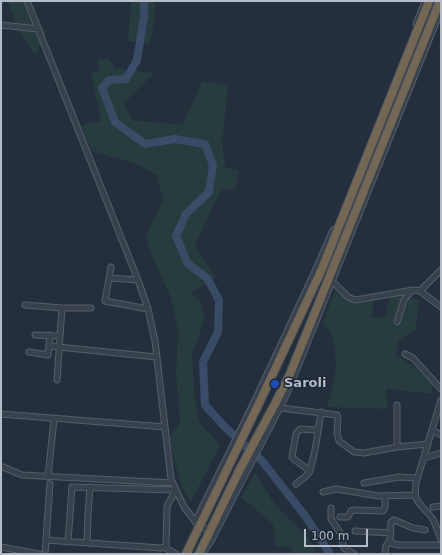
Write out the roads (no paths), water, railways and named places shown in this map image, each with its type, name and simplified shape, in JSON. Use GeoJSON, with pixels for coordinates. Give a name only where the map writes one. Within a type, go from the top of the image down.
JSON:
{"type":"FeatureCollection","features":[{"type":"Feature","properties":{"kind":"highway"},"geometry":{"type":"LineString","coordinates":[[186,554],[197,524],[244,429],[319,270],[429,1]]}},
{"type":"Feature","properties":{"kind":"highway"},"geometry":{"type":"LineString","coordinates":[[200,554],[213,532],[259,441],[290,374],[331,279],[440,1]]}},
{"type":"Feature","properties":{"kind":"street"},"geometry":{"type":"LineString","coordinates":[[27,1],[138,280],[148,309],[155,341],[171,479],[184,507],[197,524],[213,532]]}},
{"type":"Feature","properties":{"kind":"street"},"geometry":{"type":"LineString","coordinates":[[424,1],[319,270],[352,299],[356,300],[411,291],[422,292],[440,304]]}},
{"type":"Feature","properties":{"kind":"street"},"geometry":{"type":"LineString","coordinates":[[259,441],[281,408],[331,279],[441,10]]}},
{"type":"Feature","properties":{"kind":"street"},"geometry":{"type":"LineString","coordinates":[[1,24],[38,29]]}},
{"type":"Feature","properties":{"kind":"street"},"geometry":{"type":"LineString","coordinates":[[111,267],[105,301],[148,309]]}},
{"type":"Feature","properties":{"kind":"street"},"geometry":{"type":"LineString","coordinates":[[422,292],[441,270]]}},
{"type":"Feature","properties":{"kind":"street"},"geometry":{"type":"LineString","coordinates":[[109,278],[138,280]]}},
{"type":"Feature","properties":{"kind":"street"},"geometry":{"type":"LineString","coordinates":[[397,322],[404,300],[411,291]]}},
{"type":"Feature","properties":{"kind":"street"},"geometry":{"type":"LineString","coordinates":[[25,305],[62,308],[91,308]]}},
{"type":"Feature","properties":{"kind":"street"},"geometry":{"type":"LineString","coordinates":[[57,380],[62,308]]}},
{"type":"Feature","properties":{"kind":"street"},"geometry":{"type":"LineString","coordinates":[[35,335],[60,336]]}},
{"type":"Feature","properties":{"kind":"street"},"geometry":{"type":"LineString","coordinates":[[29,352],[48,355],[50,335]]}},
{"type":"Feature","properties":{"kind":"street"},"geometry":{"type":"LineString","coordinates":[[49,346],[156,356]]}},
{"type":"Feature","properties":{"kind":"street"},"geometry":{"type":"LineString","coordinates":[[406,354],[413,358],[441,389]]}},
{"type":"Feature","properties":{"kind":"street"},"geometry":{"type":"LineString","coordinates":[[441,400],[417,478],[415,490],[415,495],[418,501],[439,527],[441,539]]}},
{"type":"Feature","properties":{"kind":"street"},"geometry":{"type":"LineString","coordinates":[[397,405],[397,447]]}},
{"type":"Feature","properties":{"kind":"street"},"geometry":{"type":"LineString","coordinates":[[281,408],[323,412],[337,415],[337,433],[339,441],[354,452],[364,453],[397,447],[428,444]]}},
{"type":"Feature","properties":{"kind":"street"},"geometry":{"type":"LineString","coordinates":[[296,484],[310,471],[323,412]]}},
{"type":"Feature","properties":{"kind":"street"},"geometry":{"type":"LineString","coordinates":[[1,414],[165,427]]}},
{"type":"Feature","properties":{"kind":"street"},"geometry":{"type":"LineString","coordinates":[[48,477],[54,418]]}},
{"type":"Feature","properties":{"kind":"street"},"geometry":{"type":"LineString","coordinates":[[310,471],[292,457],[296,434],[300,429],[318,430]]}},
{"type":"Feature","properties":{"kind":"street"},"geometry":{"type":"LineString","coordinates":[[432,430],[441,435]]}},
{"type":"Feature","properties":{"kind":"street"},"geometry":{"type":"LineString","coordinates":[[424,458],[441,451]]}},
{"type":"Feature","properties":{"kind":"street"},"geometry":{"type":"LineString","coordinates":[[3,467],[22,475],[173,482]]}},
{"type":"Feature","properties":{"kind":"street"},"geometry":{"type":"LineString","coordinates":[[364,483],[399,477],[417,478]]}},
{"type":"Feature","properties":{"kind":"street"},"geometry":{"type":"LineString","coordinates":[[45,554],[50,484]]}},
{"type":"Feature","properties":{"kind":"street"},"geometry":{"type":"LineString","coordinates":[[68,542],[72,487],[176,490]]}},
{"type":"Feature","properties":{"kind":"street"},"geometry":{"type":"LineString","coordinates":[[87,543],[90,487]]}},
{"type":"Feature","properties":{"kind":"street"},"geometry":{"type":"LineString","coordinates":[[323,492],[336,489],[385,496],[415,495]]}},
{"type":"Feature","properties":{"kind":"street"},"geometry":{"type":"LineString","coordinates":[[164,547],[166,544],[167,508],[176,490]]}},
{"type":"Feature","properties":{"kind":"street"},"geometry":{"type":"LineString","coordinates":[[340,517],[348,517],[353,510],[383,511],[385,508],[385,496]]}},
{"type":"Feature","properties":{"kind":"street"},"geometry":{"type":"LineString","coordinates":[[433,507],[441,506]]}},
{"type":"Feature","properties":{"kind":"street"},"geometry":{"type":"LineString","coordinates":[[331,508],[331,519],[341,534],[344,548],[354,554]]}},
{"type":"Feature","properties":{"kind":"street"},"geometry":{"type":"LineString","coordinates":[[385,554],[386,546],[390,540],[391,522],[394,520],[414,528],[425,530]]}},
{"type":"Feature","properties":{"kind":"street"},"geometry":{"type":"LineString","coordinates":[[356,531],[391,533]]}},
{"type":"Feature","properties":{"kind":"street"},"geometry":{"type":"LineString","coordinates":[[46,540],[164,547],[176,554]]}},
{"type":"Feature","properties":{"kind":"street"},"geometry":{"type":"LineString","coordinates":[[390,540],[393,544],[441,545]]}},
{"type":"Feature","properties":{"kind":"street"},"geometry":{"type":"LineString","coordinates":[[1,547],[39,554]]}},
{"type":"Feature","properties":{"kind":"waterway"},"geometry":{"type":"LineString","coordinates":[[144,1],[144,17],[137,60],[126,79],[109,80],[102,88],[115,122],[145,144],[175,139],[205,144],[213,165],[209,192],[186,214],[176,236],[188,264],[207,278],[219,300],[218,332],[203,362],[205,405],[224,426],[263,462],[306,517],[330,554]]}},
{"type":"Feature","properties":{"kind":"place","name":"Saroli"},"geometry":{"type":"Point","coordinates":[275,384]}}]}
